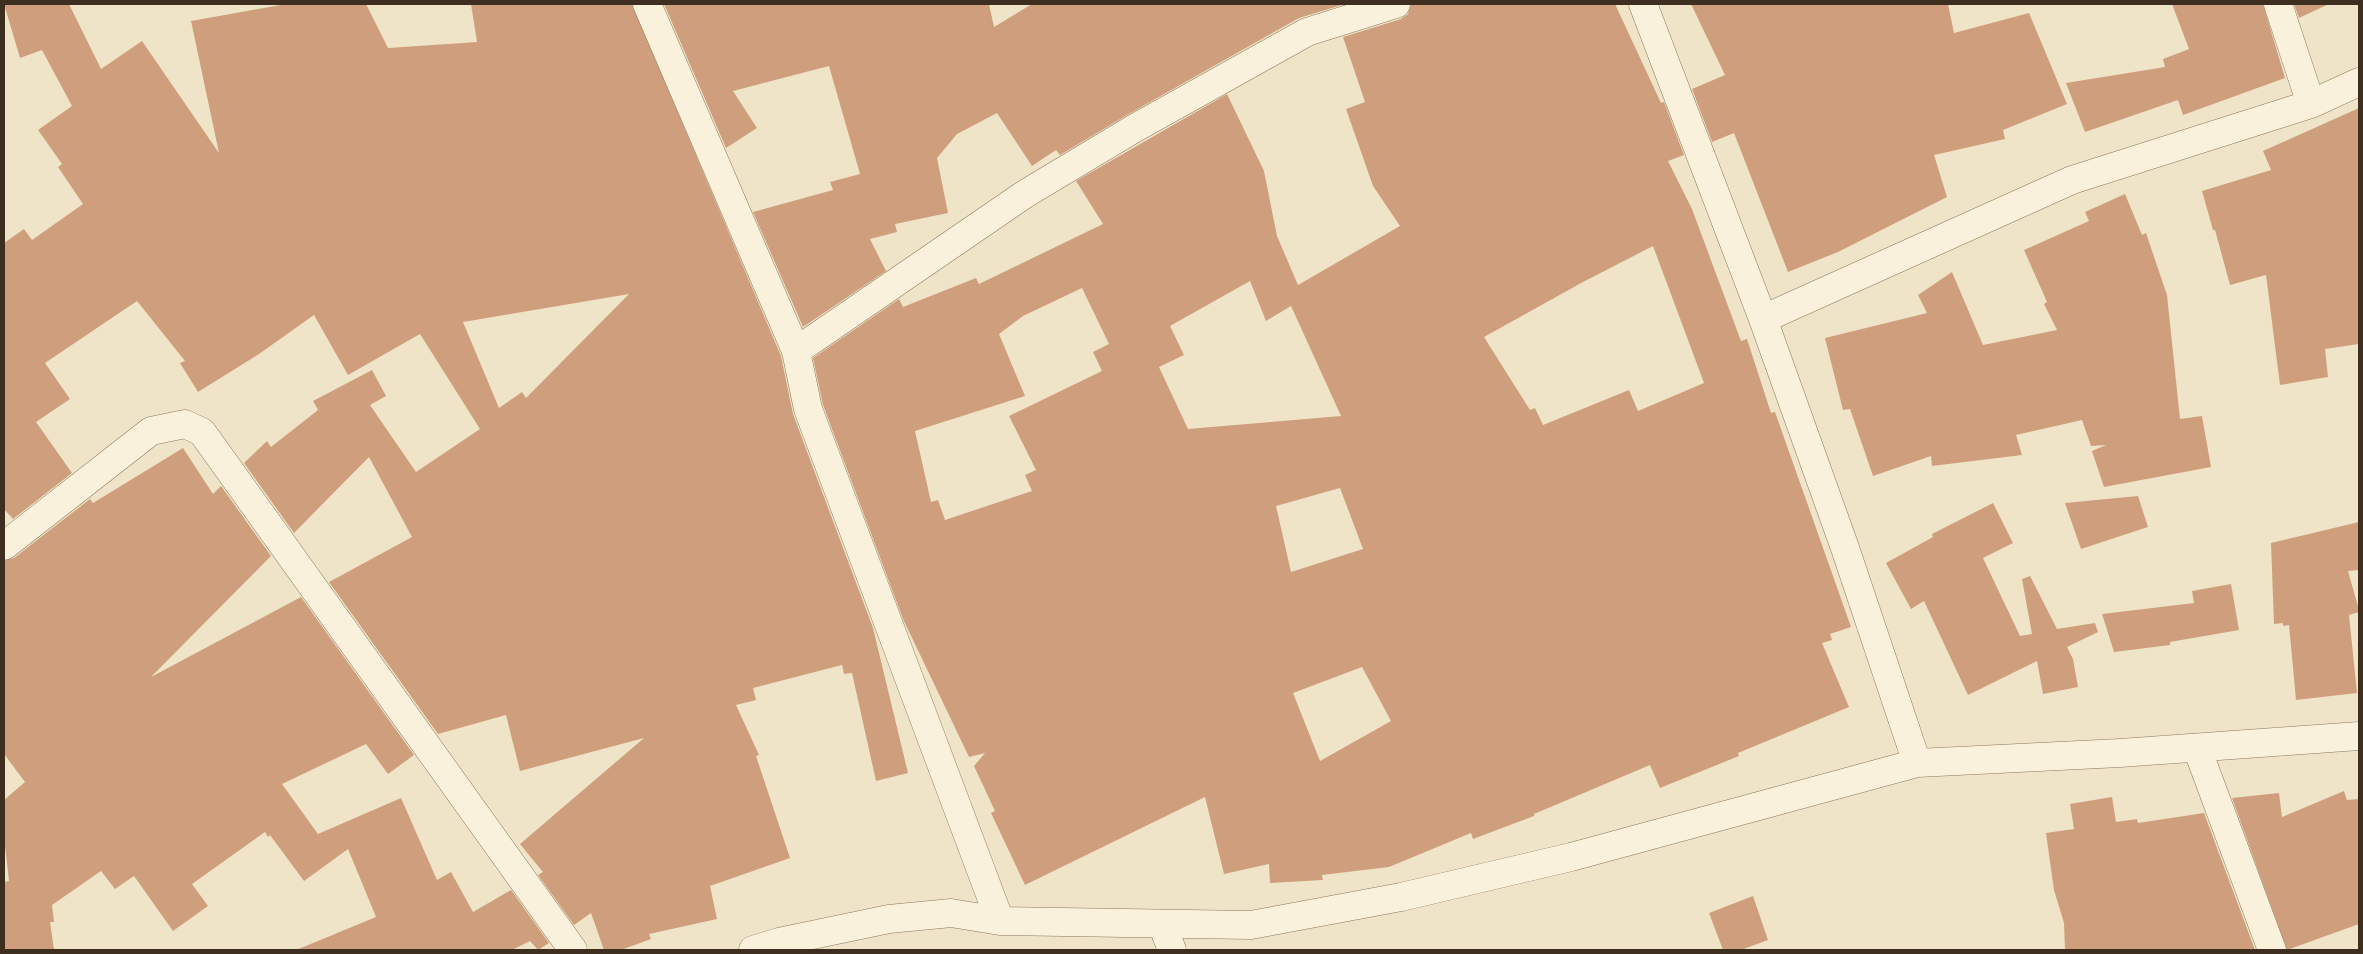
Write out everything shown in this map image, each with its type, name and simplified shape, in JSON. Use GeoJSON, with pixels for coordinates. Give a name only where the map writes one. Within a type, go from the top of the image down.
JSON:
{"type":"FeatureCollection","features":[{"type":"Feature","properties":{"kind":"street"},"geometry":{"type":"LineString","coordinates":[[647,4],[796,351],[808,409],[1000,921]]}},
{"type":"Feature","properties":{"kind":"street"},"geometry":{"type":"LineString","coordinates":[[796,351],[1025,194],[1135,128],[1307,32],[1396,4]]}},
{"type":"Feature","properties":{"kind":"street"},"geometry":{"type":"LineString","coordinates":[[1643,4],[1763,319],[1845,548],[1918,763]]}},
{"type":"Feature","properties":{"kind":"street"},"geometry":{"type":"LineString","coordinates":[[2278,4],[2311,104]]}},
{"type":"Feature","properties":{"kind":"street"},"geometry":{"type":"LineString","coordinates":[[1763,319],[2072,180],[2311,104],[2359,82]]}},
{"type":"Feature","properties":{"kind":"street"},"geometry":{"type":"LineString","coordinates":[[4,546],[151,431],[185,424],[202,432],[573,950]]}},
{"type":"Feature","properties":{"kind":"street"},"geometry":{"type":"LineString","coordinates":[[754,950],[779,942],[889,919],[950,913],[1000,921],[1251,926],[1401,897],[1571,857],[1918,763],[2197,748],[2359,736]]}},
{"type":"Feature","properties":{"kind":"street"},"geometry":{"type":"LineString","coordinates":[[2197,748],[2272,950]]}},
{"type":"Feature","properties":{"kind":"street"},"geometry":{"type":"LineString","coordinates":[[1162,924],[1172,950]]}},
{"type":"Feature","properties":{"kind":"building"},"geometry":{"type":"Polygon","coordinates":[[[4,4],[69,4],[101,69],[142,41],[219,153],[191,21],[286,4],[366,4],[388,48],[477,42],[471,4],[632,4],[781,356],[793,414],[873,628],[908,773],[876,781],[852,673],[844,674],[842,665],[753,688],[756,700],[736,705],[759,755],[756,756],[790,858],[710,886],[717,919],[649,934],[651,939],[621,950],[604,950],[591,913],[574,925],[538,875],[543,872],[520,844],[644,738],[520,771],[506,715],[438,734],[329,582],[412,537],[369,457],[294,533],[244,463],[267,441],[271,447],[318,410],[313,401],[372,370],[386,396],[370,405],[416,472],[480,429],[420,334],[348,375],[314,315],[259,354],[198,392],[180,363],[185,361],[137,301],[45,363],[70,399],[36,422],[72,473],[13,519],[4,509],[4,243],[24,229],[32,240],[83,204],[58,167],[62,164],[38,130],[72,106],[42,50],[20,58],[4,4]],[[629,294],[463,322],[499,408],[522,392],[526,398],[629,294]]]}},
{"type":"Feature","properties":{"kind":"building"},"geometry":{"type":"Polygon","coordinates":[[[664,4],[989,4],[994,27],[1032,4],[1345,4],[1299,18],[1060,155],[1056,150],[1032,166],[997,113],[957,134],[937,158],[948,213],[895,224],[897,232],[870,239],[886,271],[803,327],[753,212],[833,190],[830,182],[860,174],[829,66],[733,91],[757,128],[726,148],[664,4]]]}},
{"type":"Feature","properties":{"kind":"building"},"geometry":{"type":"Polygon","coordinates":[[[1411,4],[1615,4],[1661,103],[1664,102],[1684,155],[1668,161],[1692,209],[1741,341],[1747,339],[1771,413],[1775,412],[1851,627],[1830,634],[1832,640],[1822,643],[1849,707],[1738,753],[1739,756],[1660,788],[1650,765],[1534,814],[1534,816],[1473,839],[1471,833],[1389,867],[1322,875],[1323,880],[1270,883],[1269,864],[1224,874],[1205,797],[1025,885],[991,813],[995,811],[974,766],[985,753],[969,757],[903,619],[823,405],[813,358],[899,299],[903,307],[976,278],[979,284],[1103,224],[1076,181],[1227,94],[1264,171],[1277,236],[1298,285],[1400,226],[1373,186],[1346,109],[1365,102],[1343,37],[1401,19],[1408,14],[1411,4]],[[1653,246],[1484,337],[1530,410],[1535,408],[1543,425],[1629,390],[1638,411],[1704,383],[1653,246]],[[1250,281],[1170,326],[1184,355],[1159,367],[1188,429],[1341,416],[1291,306],[1266,321],[1250,281]],[[1082,288],[1023,316],[999,334],[1025,396],[915,431],[931,502],[938,500],[945,520],[1032,491],[1025,475],[1036,470],[1009,416],[1102,371],[1093,352],[1109,344],[1082,288]],[[1340,488],[1276,506],[1291,572],[1363,549],[1340,488]],[[1362,667],[1293,693],[1320,761],[1391,721],[1362,667]]]}},
{"type":"Feature","properties":{"kind":"building"},"geometry":{"type":"Polygon","coordinates":[[[1691,4],[1948,4],[1954,33],[2029,13],[2067,104],[2003,130],[2005,139],[1934,155],[1947,197],[1838,252],[1788,272],[1734,133],[1712,142],[1692,89],[1725,75],[1691,4]]]}},
{"type":"Feature","properties":{"kind":"building"},"geometry":{"type":"Polygon","coordinates":[[[2172,4],[2263,4],[2285,78],[2183,115],[2178,100],[2085,132],[2066,83],[2165,67],[2163,59],[2189,49],[2172,4]]]}},
{"type":"Feature","properties":{"kind":"building"},"geometry":{"type":"Polygon","coordinates":[[[2294,4],[2329,4],[2299,18],[2294,4]]]}},
{"type":"Feature","properties":{"kind":"building"},"geometry":{"type":"Polygon","coordinates":[[[2359,108],[2359,344],[2325,349],[2328,377],[2280,385],[2266,275],[2230,285],[2202,191],[2271,170],[2263,151],[2359,108]]]}},
{"type":"Feature","properties":{"kind":"building"},"geometry":{"type":"Polygon","coordinates":[[[2125,194],[2142,235],[2146,233],[2167,295],[2180,419],[2202,416],[2211,467],[2104,487],[2092,451],[2106,445],[2091,446],[2082,420],[2016,435],[2022,455],[1932,466],[1931,456],[1873,476],[1850,409],[1843,410],[1825,338],[1927,313],[1918,295],[1952,272],[1983,345],[2057,330],[2044,304],[2047,302],[2024,250],[2089,221],[2085,212],[2125,194]]]}},
{"type":"Feature","properties":{"kind":"building"},"geometry":{"type":"Polygon","coordinates":[[[183,448],[213,494],[221,486],[271,556],[151,677],[301,597],[414,755],[388,774],[366,744],[282,784],[318,834],[401,798],[437,880],[451,872],[473,912],[511,890],[549,943],[538,950],[530,941],[512,950],[296,950],[376,917],[348,849],[304,881],[270,835],[268,837],[265,832],[192,884],[208,906],[173,931],[134,876],[115,889],[101,871],[52,905],[54,922],[50,922],[54,950],[4,950],[4,882],[9,881],[4,837],[4,800],[25,782],[4,754],[4,561],[14,558],[90,499],[93,503],[183,448]]]}},
{"type":"Feature","properties":{"kind":"building"},"geometry":{"type":"Polygon","coordinates":[[[2138,496],[2148,527],[2081,549],[2065,503],[2138,496]]]}},
{"type":"Feature","properties":{"kind":"building"},"geometry":{"type":"Polygon","coordinates":[[[1993,503],[2013,543],[1983,558],[2020,636],[2032,634],[2022,579],[2030,576],[2057,629],[2095,623],[2098,632],[2067,647],[2073,659],[2078,687],[2043,694],[2037,661],[1968,695],[1924,601],[1911,609],[1886,563],[1933,537],[1932,534],[1993,503]]]}},
{"type":"Feature","properties":{"kind":"building"},"geometry":{"type":"Polygon","coordinates":[[[2359,522],[2359,570],[2348,571],[2359,610],[2359,612],[2349,615],[2357,693],[2296,700],[2289,625],[2283,626],[2283,623],[2274,624],[2271,543],[2359,522]]]}},
{"type":"Feature","properties":{"kind":"building"},"geometry":{"type":"Polygon","coordinates":[[[2231,584],[2239,630],[2170,642],[2170,645],[2114,652],[2102,614],[2194,603],[2192,591],[2231,584]]]}},
{"type":"Feature","properties":{"kind":"building"},"geometry":{"type":"Polygon","coordinates":[[[2344,791],[2347,800],[2359,799],[2359,924],[2287,950],[2232,798],[2279,793],[2282,817],[2344,791]]]}},
{"type":"Feature","properties":{"kind":"building"},"geometry":{"type":"Polygon","coordinates":[[[2112,797],[2116,822],[2137,819],[2138,823],[2204,813],[2255,950],[2065,950],[2064,923],[2054,890],[2046,833],[2074,829],[2070,804],[2112,797]]]}},
{"type":"Feature","properties":{"kind":"building"},"geometry":{"type":"Polygon","coordinates":[[[1753,896],[1768,940],[1741,950],[1723,950],[1709,913],[1753,896]]]}}]}
